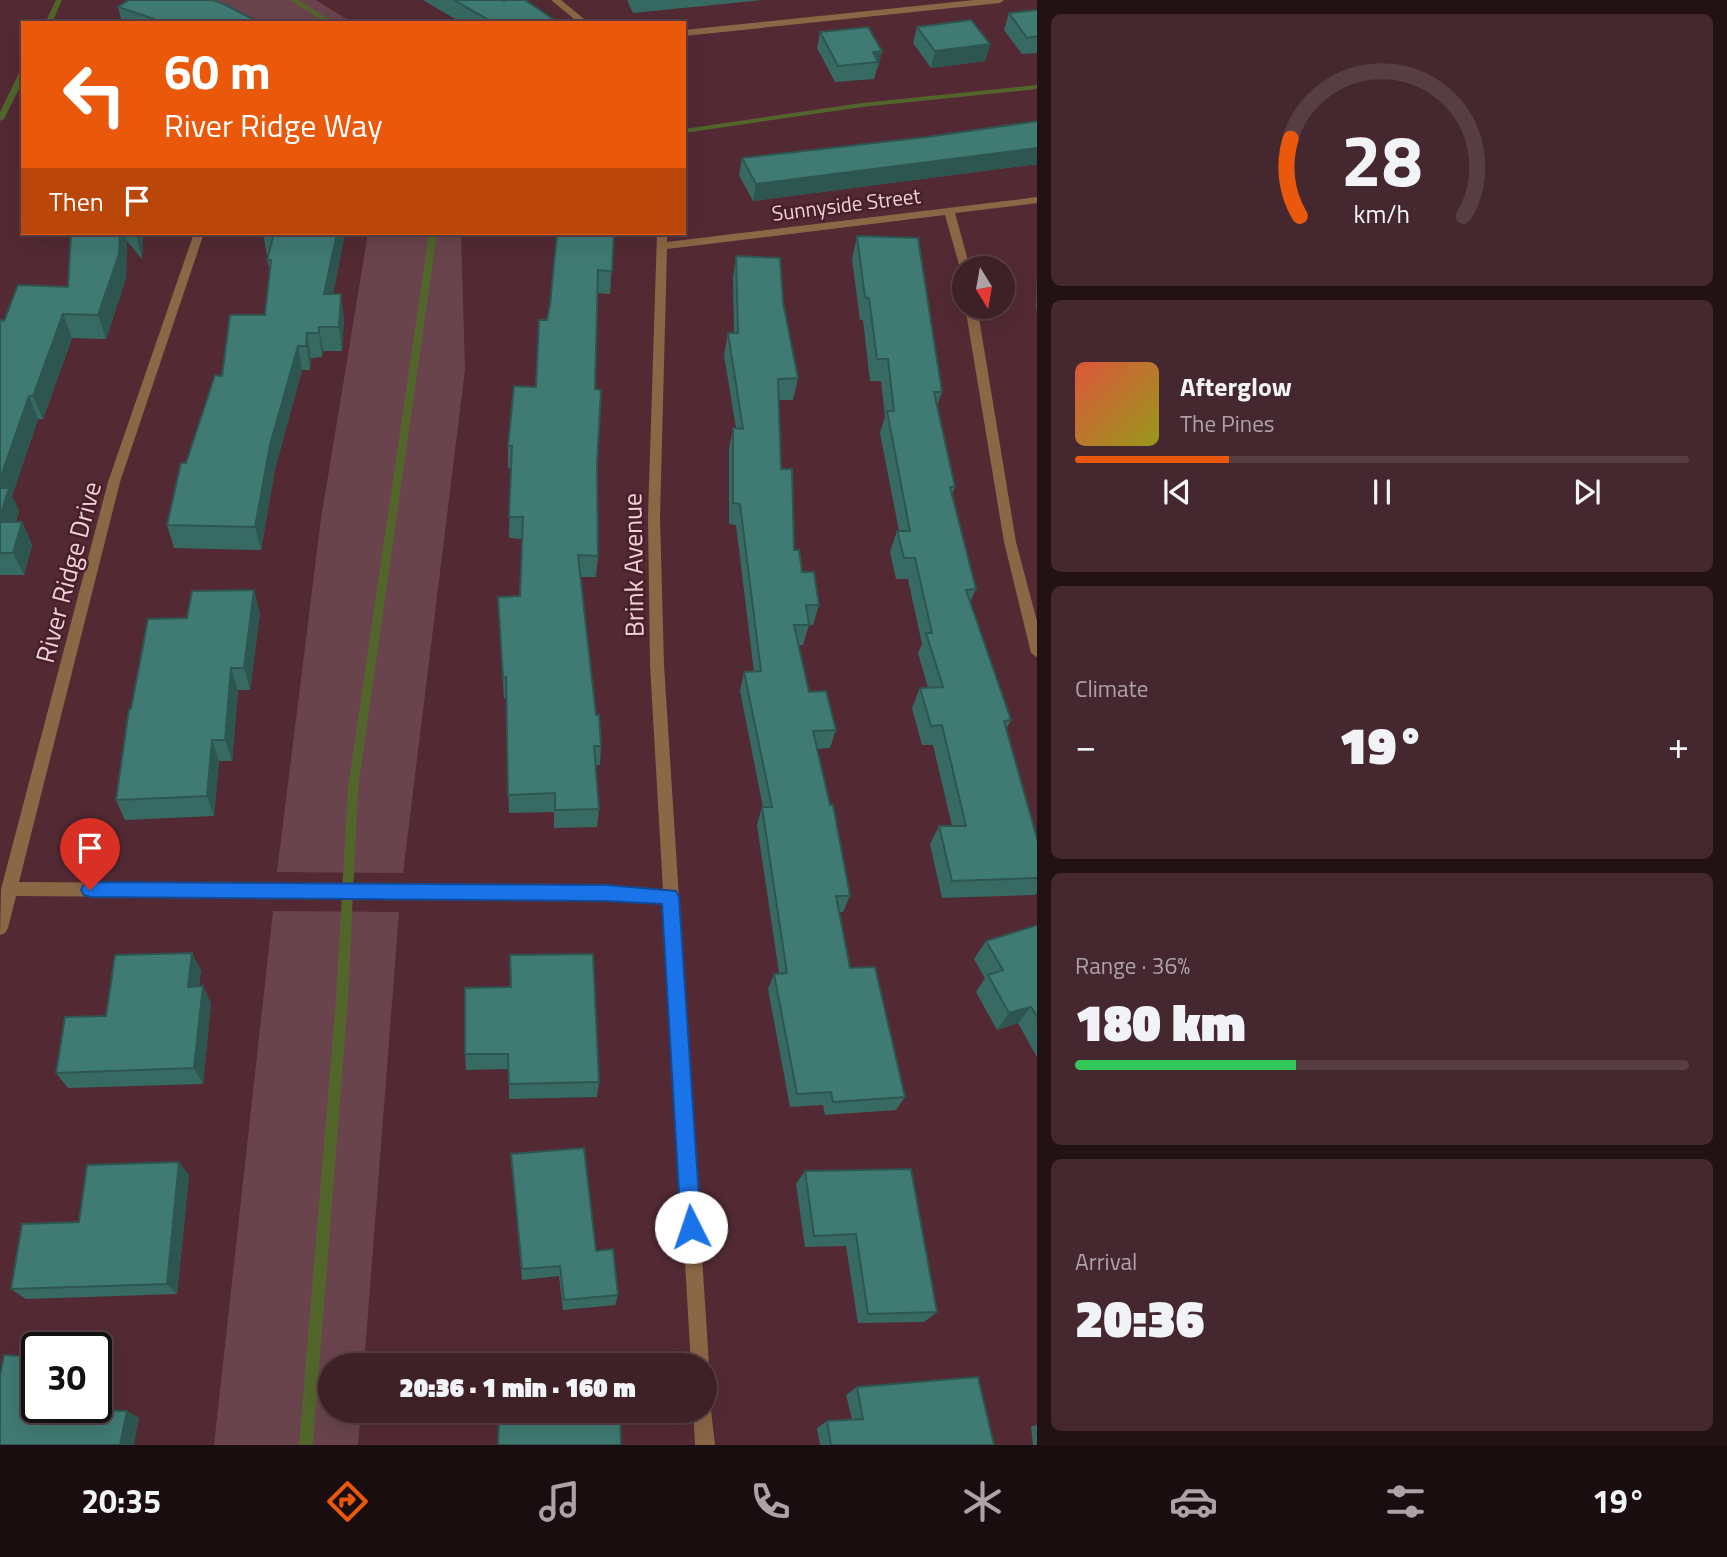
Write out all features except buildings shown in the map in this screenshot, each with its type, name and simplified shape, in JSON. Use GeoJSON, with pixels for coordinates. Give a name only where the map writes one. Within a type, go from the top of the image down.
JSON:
{"type":"FeatureCollection","features":[{"type":"Feature","properties":{"kind":"street"},"geometry":{"type":"LineString","coordinates":[[555,0],[582,21]]}},
{"type":"Feature","properties":{"kind":"street"},"geometry":{"type":"LineString","coordinates":[[686,33],[1000,0]]}},
{"type":"Feature","properties":{"kind":"street","name":"Sunnyside Street"},"geometry":{"type":"LineString","coordinates":[[661,239],[1037,200]]}},
{"type":"Feature","properties":{"kind":"street"},"geometry":{"type":"LineString","coordinates":[[949,211],[962,256]]}},
{"type":"Feature","properties":{"kind":"street","name":"River Ridge Drive"},"geometry":{"type":"LineString","coordinates":[[0,928],[114,482],[198,235]]}},
{"type":"Feature","properties":{"kind":"street","name":"Brink Avenue"},"geometry":{"type":"LineString","coordinates":[[661,239],[654,517],[657,665],[698,1353]]}},
{"type":"Feature","properties":{"kind":"street"},"geometry":{"type":"LineString","coordinates":[[973,319],[1010,542],[1037,649]]}},
{"type":"Feature","properties":{"kind":"street"},"geometry":{"type":"LineString","coordinates":[[9,889],[606,893],[670,897]]}},
{"type":"Feature","properties":{"kind":"street"},"geometry":{"type":"LineString","coordinates":[[703,1423],[705,1445]]}},
{"type":"Feature","properties":{"kind":"shaded area"},"geometry":{"type":"Polygon","coordinates":[[[211,0],[316,0],[350,21],[238,21],[211,0]]]}},
{"type":"Feature","properties":{"kind":"shaded area"},"geometry":{"type":"Polygon","coordinates":[[[368,235],[461,235],[465,369],[403,873],[277,872],[321,519],[368,235]]]}},
{"type":"Feature","properties":{"kind":"shaded area"},"geometry":{"type":"Polygon","coordinates":[[[273,911],[399,912],[365,1353],[318,1353],[318,1423],[360,1423],[358,1445],[214,1445],[273,911]]]}},
{"type":"Feature","properties":{"kind":"waterway"},"geometry":{"type":"LineString","coordinates":[[49,21],[59,0]]}},
{"type":"Feature","properties":{"kind":"waterway"},"geometry":{"type":"LineString","coordinates":[[293,0],[329,21]]}},
{"type":"Feature","properties":{"kind":"waterway"},"geometry":{"type":"LineString","coordinates":[[0,119],[21,77]]}},
{"type":"Feature","properties":{"kind":"waterway"},"geometry":{"type":"LineString","coordinates":[[686,131],[862,105],[1037,87]]}},
{"type":"Feature","properties":{"kind":"waterway"},"geometry":{"type":"LineString","coordinates":[[306,1445],[342,999],[353,788],[433,235]]}},
{"type":"Feature","properties":{"kind":"route"},"geometry":{"type":"LineString","coordinates":[[90,890],[606,893],[670,897],[691,1227]]}}]}
